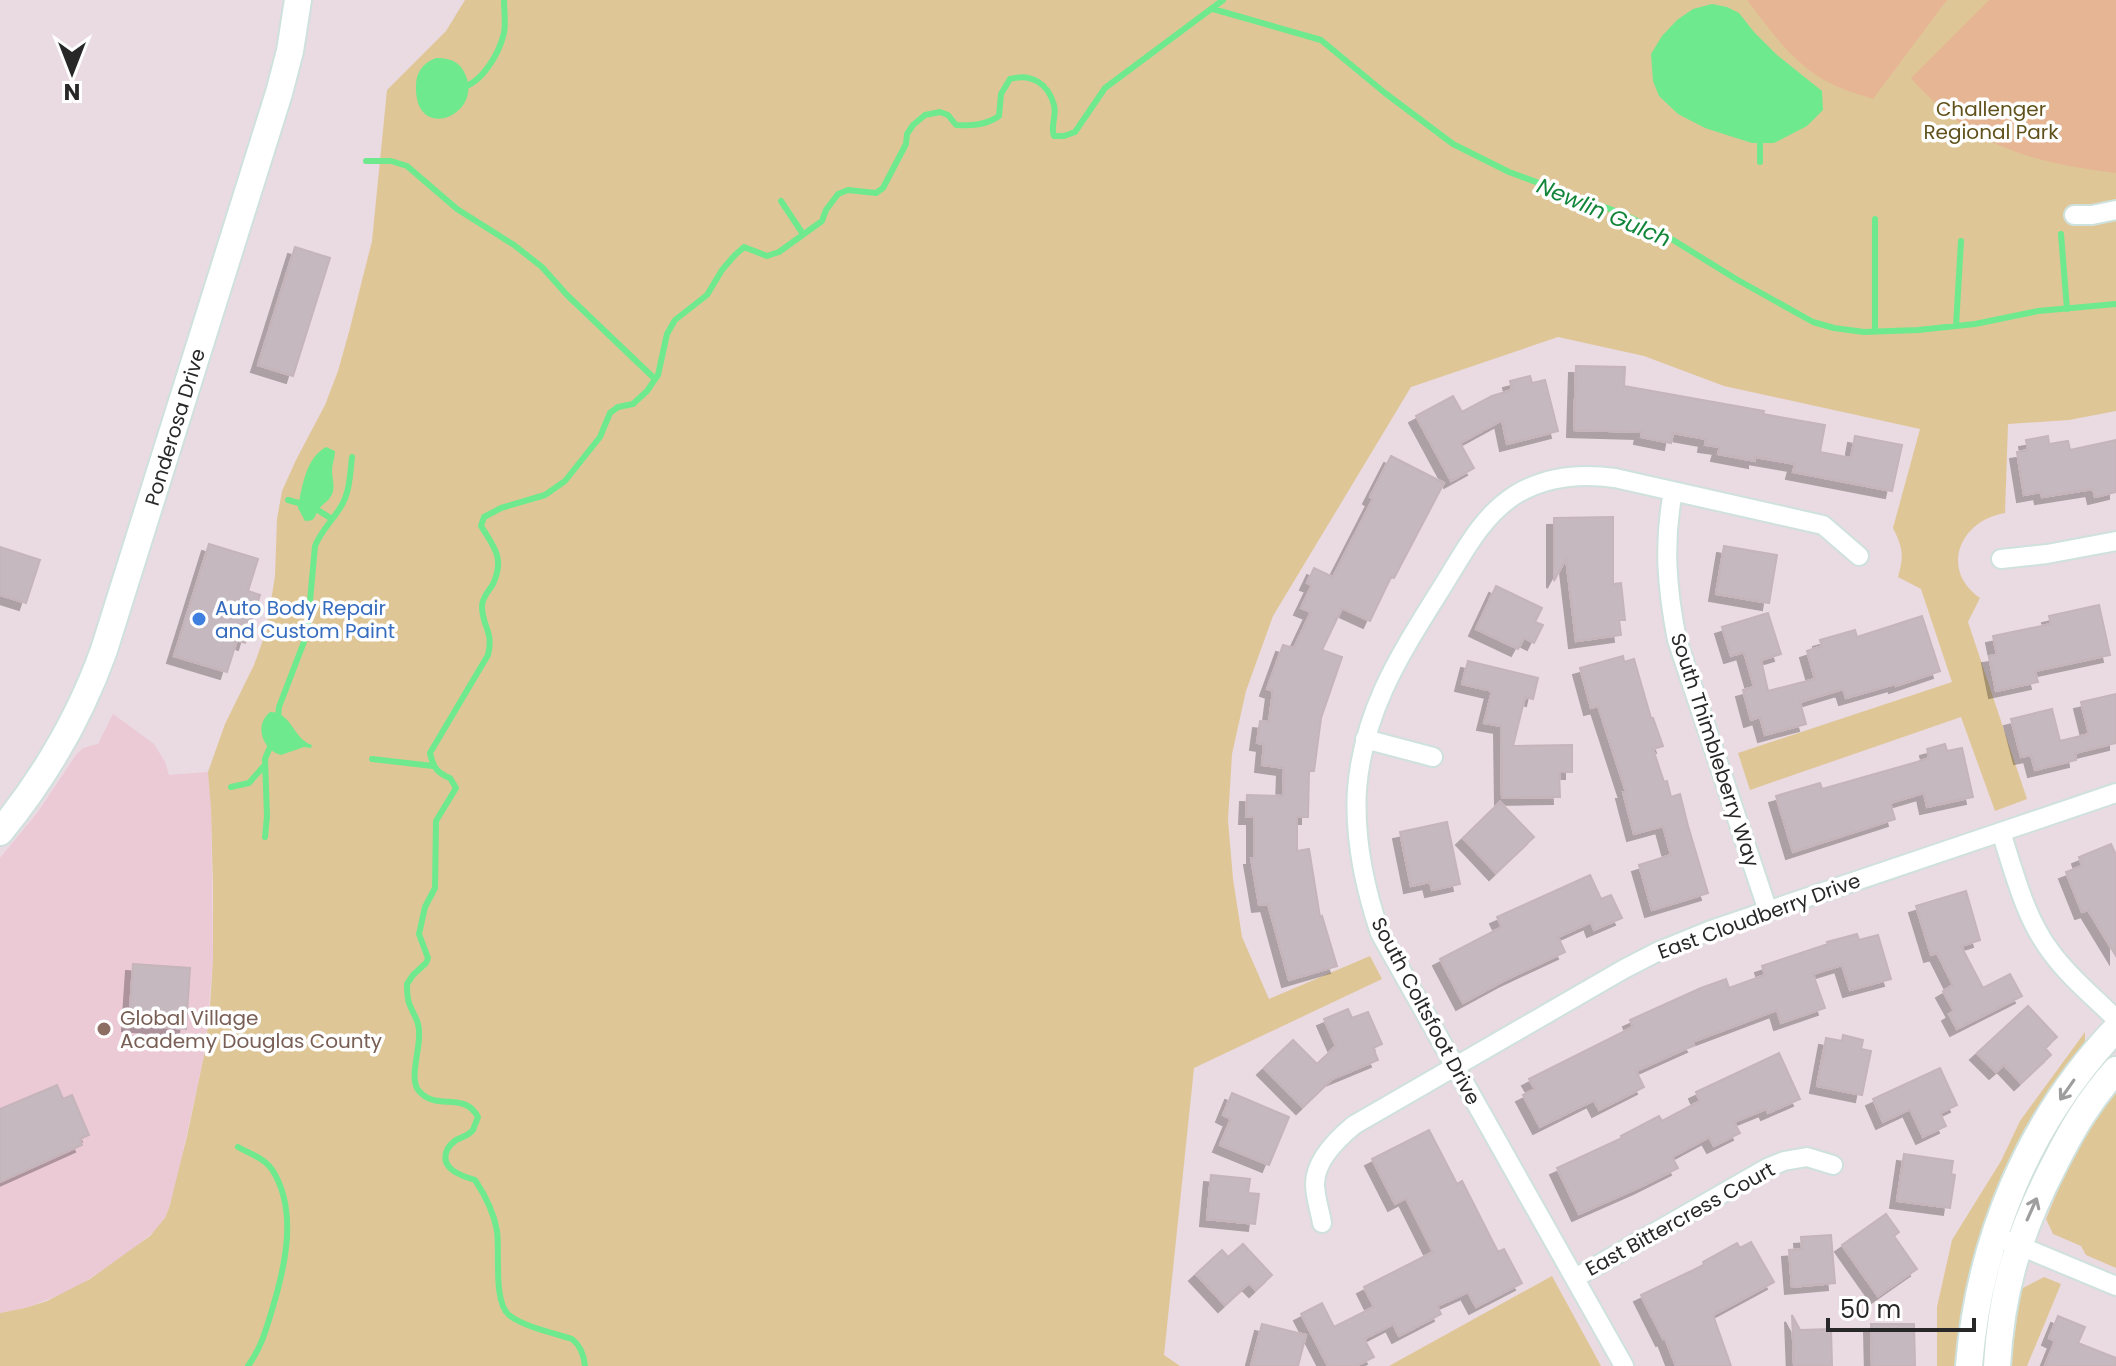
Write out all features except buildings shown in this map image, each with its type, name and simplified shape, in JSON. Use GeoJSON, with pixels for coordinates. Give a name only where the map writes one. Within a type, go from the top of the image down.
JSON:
{"type":"FeatureCollection","features":[{"type":"Feature","properties":{"kind":"street","name":"Ponderosa Drive"},"geometry":{"type":"LineString","coordinates":[[0,832],[35,786],[67,734],[90,688],[108,639],[279,93],[298,0]]}},
{"type":"Feature","properties":{"kind":"street"},"geometry":{"type":"LineString","coordinates":[[2074,215],[2116,210]]}},
{"type":"Feature","properties":{"kind":"street","name":"South Coltsfoot Drive"},"geometry":{"type":"LineString","coordinates":[[1624,1366],[1380,933],[1369,900],[1358,847],[1357,789],[1365,739],[1380,695],[1403,650],[1476,533],[1503,504],[1530,487],[1574,475],[1615,478],[1823,525],[1859,556]]}},
{"type":"Feature","properties":{"kind":"street","name":"South Thimbleberry Way"},"geometry":{"type":"LineString","coordinates":[[1673,492],[1666,567],[1677,640],[1768,911]]}},
{"type":"Feature","properties":{"kind":"street"},"geometry":{"type":"LineString","coordinates":[[2001,559],[2116,541]]}},
{"type":"Feature","properties":{"kind":"street"},"geometry":{"type":"LineString","coordinates":[[1365,739],[1433,757]]}},
{"type":"Feature","properties":{"kind":"street","name":"East Cloudberry Drive"},"geometry":{"type":"LineString","coordinates":[[1322,1223],[1315,1184],[1317,1173],[1341,1136],[1369,1115],[1612,976],[1657,952],[1701,934],[2116,793]]}},
{"type":"Feature","properties":{"kind":"street"},"geometry":{"type":"LineString","coordinates":[[2001,832],[2024,900],[2045,944],[2116,1019]]}},
{"type":"Feature","properties":{"kind":"street"},"geometry":{"type":"LineString","coordinates":[[1997,1366],[2006,1296],[2006,1240],[2012,1188],[2046,1121],[2082,1069],[2116,1029]]}},
{"type":"Feature","properties":{"kind":"street"},"geometry":{"type":"LineString","coordinates":[[1969,1366],[1976,1306],[2006,1240],[2035,1202],[2078,1118],[2116,1070]]}},
{"type":"Feature","properties":{"kind":"street","name":"East Bittercress Court"},"geometry":{"type":"LineString","coordinates":[[1575,1278],[1767,1168],[1807,1157],[1833,1165]]}},
{"type":"Feature","properties":{"kind":"street"},"geometry":{"type":"LineString","coordinates":[[2006,1240],[2116,1286]]}},
{"type":"Feature","properties":{"kind":"shaded area"},"geometry":{"type":"Polygon","coordinates":[[[1712,4],[1739,13],[1777,55],[1822,91],[1823,110],[1807,126],[1774,143],[1752,143],[1705,128],[1678,114],[1659,96],[1653,81],[1651,54],[1677,20],[1693,9],[1712,4]]]}},
{"type":"Feature","properties":{"kind":"shaded area"},"geometry":{"type":"Polygon","coordinates":[[[436,58],[458,64],[468,85],[466,99],[459,110],[437,119],[426,115],[419,104],[416,86],[421,69],[436,58]]]}},
{"type":"Feature","properties":{"kind":"shaded area"},"geometry":{"type":"Polygon","coordinates":[[[326,447],[335,451],[332,468],[334,487],[314,518],[305,521],[298,508],[303,482],[309,465],[326,447]]]}},
{"type":"Feature","properties":{"kind":"shaded area"},"geometry":{"type":"Polygon","coordinates":[[[270,712],[283,716],[312,745],[311,748],[304,747],[281,755],[269,748],[261,730],[270,712]]]}},
{"type":"Feature","properties":{"kind":"shaded area","name":"Global Village Academy Douglas County"},"geometry":{"type":"Polygon","coordinates":[[[113,714],[154,744],[169,775],[208,772],[213,959],[205,1051],[174,1192],[158,1228],[126,1255],[70,1291],[25,1308],[0,1313],[0,858],[38,812],[76,755],[83,748],[98,744],[113,714]]]}},
{"type":"Feature","properties":{"kind":"green space","name":"Challenger Regional Park"},"geometry":{"type":"Polygon","coordinates":[[[465,0],[2116,0],[2116,411],[2069,420],[2008,424],[2005,513],[1976,525],[1960,548],[1958,561],[1967,587],[1980,598],[1968,622],[2027,799],[1995,811],[1961,717],[1750,790],[1738,753],[1952,682],[1921,589],[1898,577],[1902,552],[1893,528],[1920,429],[1724,386],[1644,356],[1558,337],[1411,387],[1273,616],[1246,691],[1232,754],[1228,820],[1242,937],[1269,999],[1370,956],[1382,979],[1194,1068],[1164,1355],[1180,1366],[0,1366],[0,1313],[47,1301],[90,1279],[150,1236],[165,1218],[170,1205],[205,1051],[210,1006],[213,889],[208,772],[225,724],[254,665],[266,632],[275,576],[277,519],[282,491],[325,405],[349,332],[372,241],[387,90],[446,31],[465,0]]]}},
{"type":"Feature","properties":{"kind":"green space"},"geometry":{"type":"Polygon","coordinates":[[[1747,0],[1947,0],[1873,99],[1831,84],[1814,74],[1782,45],[1747,0]]]}},
{"type":"Feature","properties":{"kind":"green space","name":"Challenger Regional Park"},"geometry":{"type":"Polygon","coordinates":[[[1989,0],[2116,0],[2116,173],[2056,163],[2003,147],[1956,120],[1911,78],[1989,0]]]}},
{"type":"Feature","properties":{"kind":"green space"},"geometry":{"type":"Polygon","coordinates":[[[2085,1032],[2085,1046],[2021,1140],[1993,1200],[1995,1207],[1957,1366],[1937,1366],[1937,1307],[1952,1240],[2001,1161],[2020,1121],[2085,1032]]]}},
{"type":"Feature","properties":{"kind":"green space"},"geometry":{"type":"Polygon","coordinates":[[[2116,1082],[2116,1268],[2086,1255],[2081,1246],[2053,1234],[2046,1219],[2058,1190],[2055,1180],[2116,1082]]]}},
{"type":"Feature","properties":{"kind":"green space"},"geometry":{"type":"Polygon","coordinates":[[[1552,1276],[1601,1366],[1389,1366],[1552,1276]]]}},
{"type":"Feature","properties":{"kind":"green space"},"geometry":{"type":"Polygon","coordinates":[[[2044,1277],[2061,1284],[2027,1366],[2010,1366],[2021,1289],[2044,1277]]]}},
{"type":"Feature","properties":{"kind":"waterway"},"geometry":{"type":"LineString","coordinates":[[461,88],[483,74],[498,50],[505,29],[504,0]]}},
{"type":"Feature","properties":{"kind":"waterway"},"geometry":{"type":"LineString","coordinates":[[585,1366],[582,1351],[572,1339],[523,1323],[504,1309],[499,1288],[497,1231],[486,1198],[475,1180],[453,1171],[445,1157],[452,1143],[473,1130],[478,1117],[465,1104],[426,1097],[419,1091],[415,1080],[419,1031],[408,1001],[407,984],[428,958],[419,934],[425,907],[435,888],[436,821],[456,788],[450,778],[436,769],[430,753],[488,655],[490,640],[482,603],[493,584],[498,560],[481,526],[484,517],[501,508],[545,495],[565,481],[600,437],[610,413],[618,407],[633,404],[647,391],[658,375],[667,334],[675,320],[707,295],[734,256],[744,247],[767,256],[779,252],[822,221],[838,194],[848,190],[876,193],[883,188],[906,144],[907,134],[925,115],[940,112],[948,115],[956,125],[989,121],[999,116],[1001,94],[1010,79],[1025,77],[1038,82],[1051,97],[1055,109],[1054,136],[1075,132],[1105,88],[1223,0]]}},
{"type":"Feature","properties":{"kind":"waterway","name":"Newlin Gulch"},"geometry":{"type":"LineString","coordinates":[[1213,9],[1321,40],[1453,144],[1509,172],[1618,212],[1657,230],[1813,322],[1864,332],[1918,330],[1975,324],[2038,311],[2116,304]]}},
{"type":"Feature","properties":{"kind":"waterway"},"geometry":{"type":"LineString","coordinates":[[1760,138],[1760,162]]}},
{"type":"Feature","properties":{"kind":"waterway"},"geometry":{"type":"LineString","coordinates":[[366,161],[391,161],[407,166],[457,209],[514,245],[542,267],[655,379]]}},
{"type":"Feature","properties":{"kind":"waterway"},"geometry":{"type":"LineString","coordinates":[[781,201],[803,234]]}},
{"type":"Feature","properties":{"kind":"waterway"},"geometry":{"type":"LineString","coordinates":[[1875,219],[1875,331]]}},
{"type":"Feature","properties":{"kind":"waterway"},"geometry":{"type":"LineString","coordinates":[[2061,234],[2067,309]]}},
{"type":"Feature","properties":{"kind":"waterway"},"geometry":{"type":"LineString","coordinates":[[1956,326],[1961,241]]}},
{"type":"Feature","properties":{"kind":"waterway"},"geometry":{"type":"LineString","coordinates":[[278,718],[279,707],[307,634],[315,546],[346,496],[352,457]]}},
{"type":"Feature","properties":{"kind":"waterway"},"geometry":{"type":"LineString","coordinates":[[288,500],[313,507],[332,519]]}},
{"type":"Feature","properties":{"kind":"waterway"},"geometry":{"type":"LineString","coordinates":[[265,837],[265,759],[274,744]]}},
{"type":"Feature","properties":{"kind":"waterway"},"geometry":{"type":"LineString","coordinates":[[372,759],[433,766]]}},
{"type":"Feature","properties":{"kind":"waterway"},"geometry":{"type":"LineString","coordinates":[[231,787],[249,783],[263,767]]}},
{"type":"Feature","properties":{"kind":"waterway"},"geometry":{"type":"LineString","coordinates":[[238,1147],[262,1160],[273,1171],[281,1187],[287,1222],[285,1258],[277,1293],[263,1339],[248,1366]]}},
{"type":"Feature","properties":{"kind":"place","name":"Auto Body Repair and Custom Paint"},"geometry":{"type":"Point","coordinates":[199,619]}},
{"type":"Feature","properties":{"kind":"place","name":"Global Village Academy Douglas County"},"geometry":{"type":"Point","coordinates":[104,1029]}}]}
